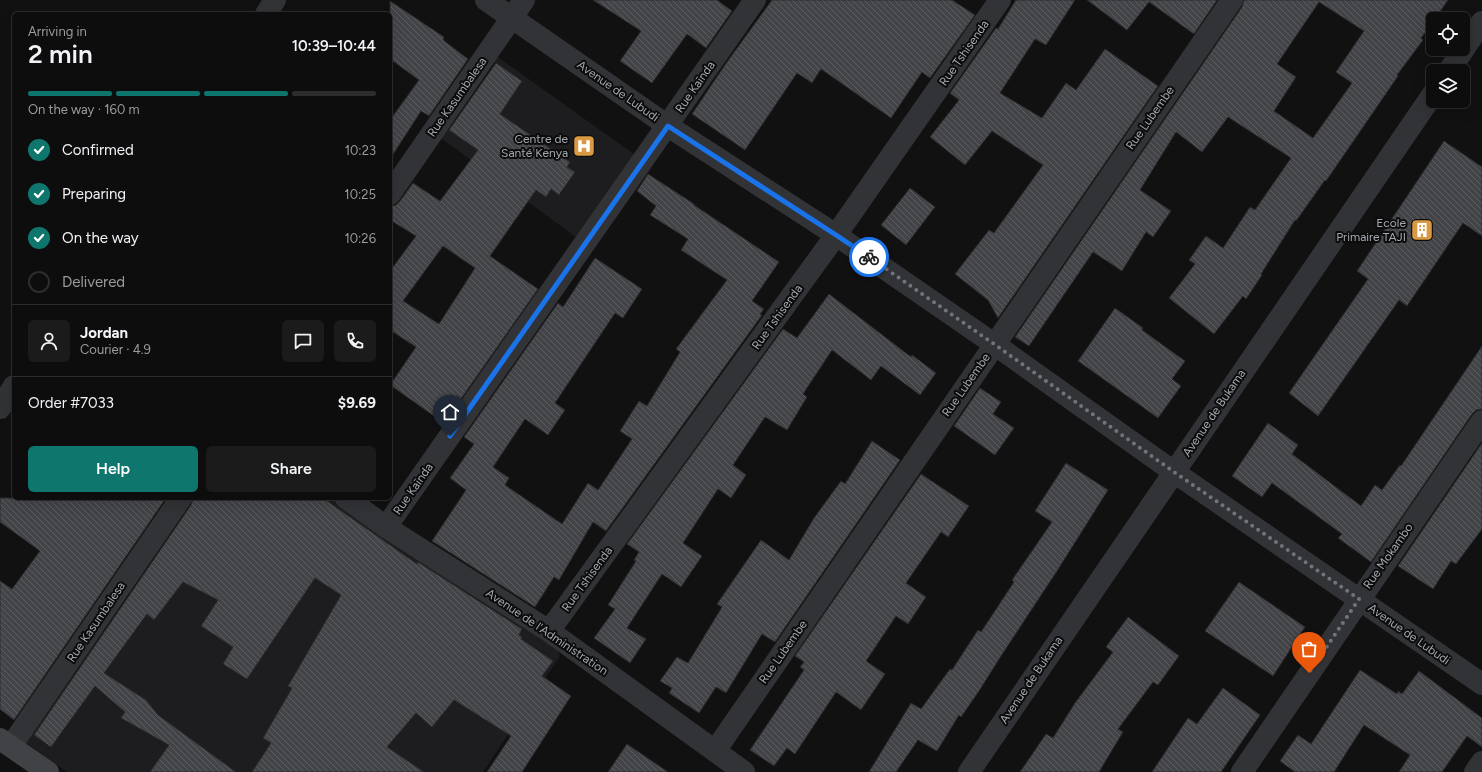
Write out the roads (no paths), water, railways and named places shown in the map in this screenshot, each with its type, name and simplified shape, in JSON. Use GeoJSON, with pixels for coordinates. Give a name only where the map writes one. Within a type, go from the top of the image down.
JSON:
{"type":"FeatureCollection","features":[{"type":"Feature","properties":{"kind":"street"},"geometry":{"type":"LineString","coordinates":[[267,12],[275,0]]}},
{"type":"Feature","properties":{"kind":"street","name":"Avenue de Lubudi"},"geometry":{"type":"LineString","coordinates":[[486,0],[518,9],[668,126],[836,235],[994,344],[1174,472],[1482,684]]}},
{"type":"Feature","properties":{"kind":"street","name":"Rue Kaïnda"},"geometry":{"type":"LineString","coordinates":[[386,526],[756,0]]}},
{"type":"Feature","properties":{"kind":"street","name":"Rue Tshisenda"},"geometry":{"type":"LineString","coordinates":[[549,631],[836,235],[1000,0]]}},
{"type":"Feature","properties":{"kind":"street","name":"Rue Lubembe"},"geometry":{"type":"LineString","coordinates":[[715,751],[1232,0]]}},
{"type":"Feature","properties":{"kind":"street","name":"Rue Kasumbalesa"},"geometry":{"type":"LineString","coordinates":[[392,191],[518,9]]}},
{"type":"Feature","properties":{"kind":"street"},"geometry":{"type":"LineString","coordinates":[[1454,64],[1482,22]]}},
{"type":"Feature","properties":{"kind":"street","name":"Avenue de Bukama"},"geometry":{"type":"LineString","coordinates":[[969,772],[1426,104]]}},
{"type":"Feature","properties":{"kind":"street"},"geometry":{"type":"LineString","coordinates":[[0,408],[12,389]]}},
{"type":"Feature","properties":{"kind":"street","name":"Rue Mokambo"},"geometry":{"type":"LineString","coordinates":[[1242,772],[1482,421]]}},
{"type":"Feature","properties":{"kind":"street","name":"Rue Kasumbalesa"},"geometry":{"type":"LineString","coordinates":[[5,743],[180,500]]}},
{"type":"Feature","properties":{"kind":"street","name":"Avenue de l'Administration"},"geometry":{"type":"LineString","coordinates":[[349,500],[386,526],[549,631],[744,772]]}},
{"type":"Feature","properties":{"kind":"street"},"geometry":{"type":"LineString","coordinates":[[5,743],[48,772]]}},
{"type":"Feature","properties":{"kind":"street"},"geometry":{"type":"LineString","coordinates":[[1475,772],[1482,762]]}},
{"type":"Feature","properties":{"kind":"place","name":"Centre de Santé Kenya"},"geometry":{"type":"Point","coordinates":[584,146]}},
{"type":"Feature","properties":{"kind":"place","name":"Ecole Primaire TAJI"},"geometry":{"type":"Point","coordinates":[1422,230]}}]}
